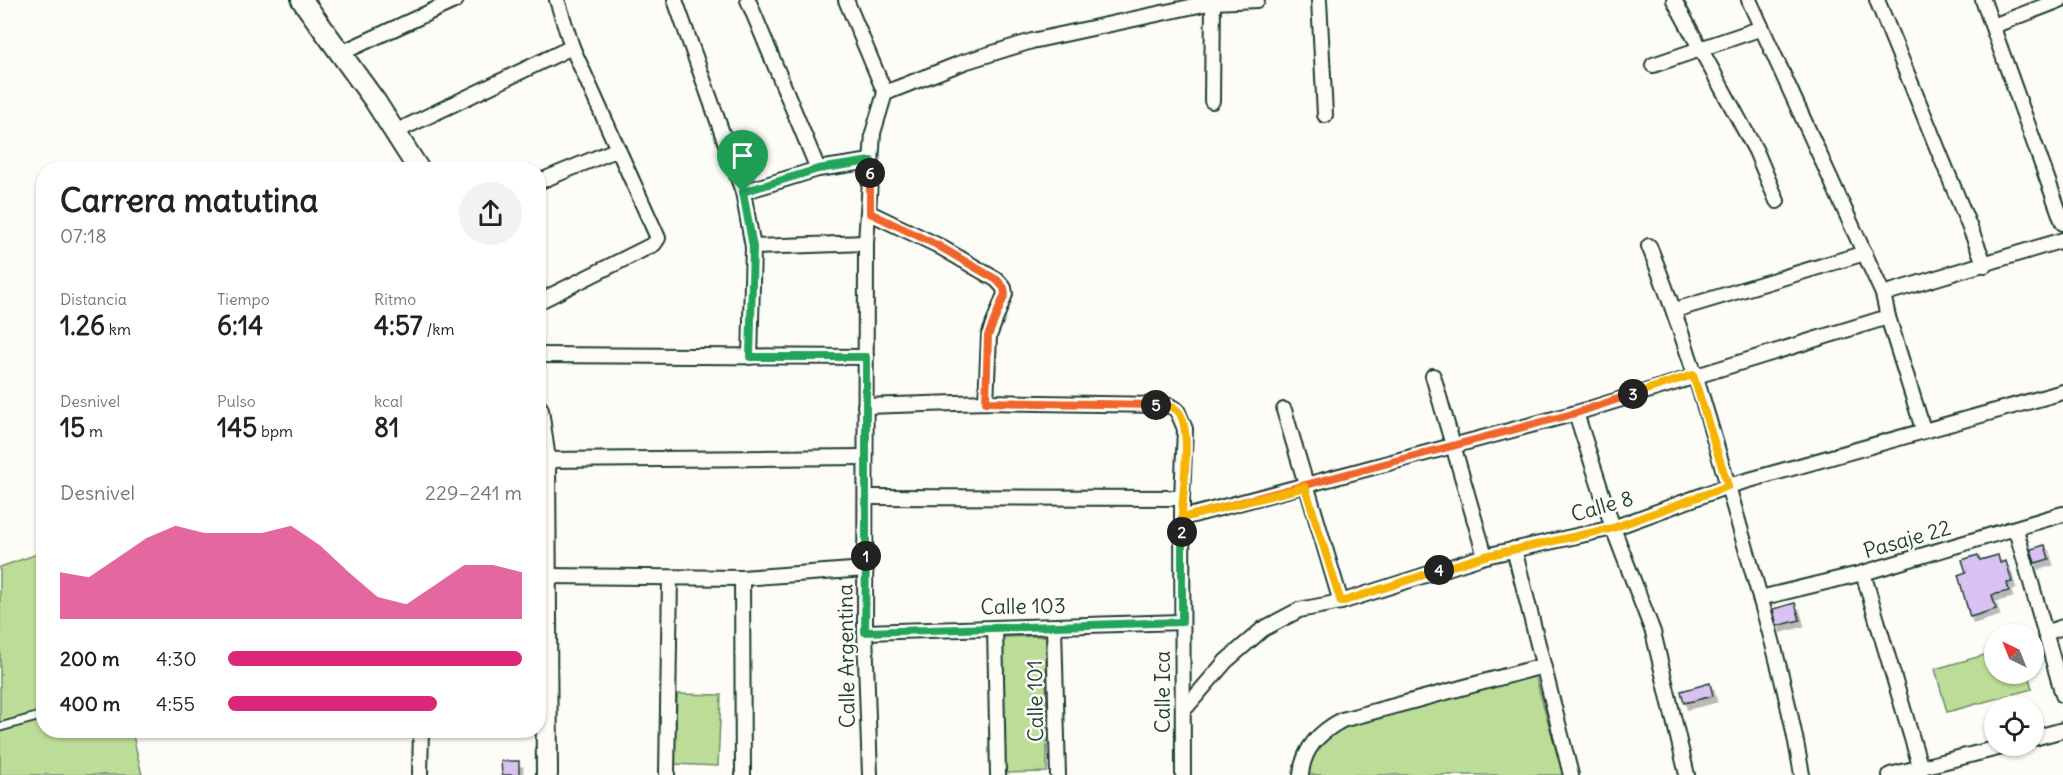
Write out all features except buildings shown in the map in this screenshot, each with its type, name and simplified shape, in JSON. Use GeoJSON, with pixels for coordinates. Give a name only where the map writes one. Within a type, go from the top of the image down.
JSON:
{"type":"FeatureCollection","features":[{"type":"Feature","properties":{"kind":"main road"},"geometry":{"type":"LineString","coordinates":[[302,0],[341,53],[414,162]]}},
{"type":"Feature","properties":{"kind":"main road"},"geometry":{"type":"LineString","coordinates":[[546,518],[547,775]]}},
{"type":"Feature","properties":{"kind":"street"},"geometry":{"type":"LineString","coordinates":[[341,53],[456,0]]}},
{"type":"Feature","properties":{"kind":"street"},"geometry":{"type":"LineString","coordinates":[[546,298],[654,244],[658,238],[572,47],[558,0]]}},
{"type":"Feature","properties":{"kind":"street"},"geometry":{"type":"LineString","coordinates":[[675,0],[743,192],[753,247],[750,357]]}},
{"type":"Feature","properties":{"kind":"street"},"geometry":{"type":"LineString","coordinates":[[748,0],[818,169]]}},
{"type":"Feature","properties":{"kind":"street"},"geometry":{"type":"LineString","coordinates":[[846,0],[885,93],[964,62],[1032,41],[1213,1],[1257,0]]}},
{"type":"Feature","properties":{"kind":"street"},"geometry":{"type":"LineString","coordinates":[[1320,0],[1325,115]]}},
{"type":"Feature","properties":{"kind":"street"},"geometry":{"type":"LineString","coordinates":[[1674,0],[1756,152],[1776,201]]}},
{"type":"Feature","properties":{"kind":"street"},"geometry":{"type":"LineString","coordinates":[[1749,0],[1883,294],[1923,429]]}},
{"type":"Feature","properties":{"kind":"street"},"geometry":{"type":"LineString","coordinates":[[1877,0],[1985,265]]}},
{"type":"Feature","properties":{"kind":"street"},"geometry":{"type":"LineString","coordinates":[[1983,0],[2063,223]]}},
{"type":"Feature","properties":{"kind":"street"},"geometry":{"type":"LineString","coordinates":[[1994,26],[2060,0]]}},
{"type":"Feature","properties":{"kind":"street"},"geometry":{"type":"LineString","coordinates":[[1212,101],[1213,1]]}},
{"type":"Feature","properties":{"kind":"street"},"geometry":{"type":"LineString","coordinates":[[1653,65],[1762,28]]}},
{"type":"Feature","properties":{"kind":"street"},"geometry":{"type":"LineString","coordinates":[[395,132],[572,47]]}},
{"type":"Feature","properties":{"kind":"street","name":"Calle Argentina"},"geometry":{"type":"LineString","coordinates":[[870,775],[865,632],[866,243],[870,213],[873,133],[885,93]]}},
{"type":"Feature","properties":{"kind":"street"},"geometry":{"type":"LineString","coordinates":[[546,179],[618,149]]}},
{"type":"Feature","properties":{"kind":"street"},"geometry":{"type":"LineString","coordinates":[[743,192],[818,169],[871,161]]}},
{"type":"Feature","properties":{"kind":"street"},"geometry":{"type":"LineString","coordinates":[[865,406],[986,402],[988,336],[1005,294],[1004,288],[997,280],[937,245],[870,213]]}},
{"type":"Feature","properties":{"kind":"street"},"geometry":{"type":"LineString","coordinates":[[1883,294],[2063,240]]}},
{"type":"Feature","properties":{"kind":"street"},"geometry":{"type":"LineString","coordinates":[[753,247],[866,243]]}},
{"type":"Feature","properties":{"kind":"street"},"geometry":{"type":"LineString","coordinates":[[1649,246],[1676,310],[1693,375],[1728,486],[1791,706],[1803,775]]}},
{"type":"Feature","properties":{"kind":"street"},"geometry":{"type":"LineString","coordinates":[[1676,310],[1864,253]]}},
{"type":"Feature","properties":{"kind":"street"},"geometry":{"type":"LineString","coordinates":[[1182,518],[1576,413],[1693,375],[1888,317]]}},
{"type":"Feature","properties":{"kind":"street"},"geometry":{"type":"LineString","coordinates":[[546,355],[866,357]]}},
{"type":"Feature","properties":{"kind":"street"},"geometry":{"type":"LineString","coordinates":[[1433,376],[1485,556]]}},
{"type":"Feature","properties":{"kind":"street","name":"Calle 8"},"geometry":{"type":"LineString","coordinates":[[1183,711],[1226,661],[1263,629],[1299,610],[1341,602],[1485,556],[1613,528],[1728,486],[1923,429],[2004,410],[2063,392]]}},
{"type":"Feature","properties":{"kind":"street","name":"Calle Ica"},"geometry":{"type":"LineString","coordinates":[[986,402],[1170,406],[1177,410],[1185,429],[1182,498],[1183,775]]}},
{"type":"Feature","properties":{"kind":"street"},"geometry":{"type":"LineString","coordinates":[[1284,410],[1341,602]]}},
{"type":"Feature","properties":{"kind":"street"},"geometry":{"type":"LineString","coordinates":[[1576,413],[1613,528],[1653,632],[1687,775]]}},
{"type":"Feature","properties":{"kind":"street"},"geometry":{"type":"LineString","coordinates":[[546,459],[865,457]]}},
{"type":"Feature","properties":{"kind":"street"},"geometry":{"type":"LineString","coordinates":[[867,497],[1182,498]]}},
{"type":"Feature","properties":{"kind":"street","name":"Pasaje 22"},"geometry":{"type":"LineString","coordinates":[[1760,598],[1863,573],[2016,530],[2063,514]]}},
{"type":"Feature","properties":{"kind":"street"},"geometry":{"type":"LineString","coordinates":[[2016,530],[2063,695]]}},
{"type":"Feature","properties":{"kind":"street"},"geometry":{"type":"LineString","coordinates":[[1514,549],[1571,775]]}},
{"type":"Feature","properties":{"kind":"street"},"geometry":{"type":"LineString","coordinates":[[547,576],[742,578],[866,569]]}},
{"type":"Feature","properties":{"kind":"street"},"geometry":{"type":"LineString","coordinates":[[1863,573],[1921,768]]}},
{"type":"Feature","properties":{"kind":"street"},"geometry":{"type":"LineString","coordinates":[[667,775],[670,578]]}},
{"type":"Feature","properties":{"kind":"street"},"geometry":{"type":"LineString","coordinates":[[742,578],[743,775]]}},
{"type":"Feature","properties":{"kind":"street","name":"Calle 103"},"geometry":{"type":"LineString","coordinates":[[865,632],[1182,622]]}},
{"type":"Feature","properties":{"kind":"street","name":"Calle 101"},"geometry":{"type":"LineString","coordinates":[[1054,627],[1058,775]]}},
{"type":"Feature","properties":{"kind":"street"},"geometry":{"type":"LineString","coordinates":[[2045,633],[2063,627]]}},
{"type":"Feature","properties":{"kind":"street"},"geometry":{"type":"LineString","coordinates":[[995,628],[998,775]]}},
{"type":"Feature","properties":{"kind":"street"},"geometry":{"type":"LineString","coordinates":[[1301,775],[1307,751],[1321,732],[1342,720],[1543,666]]}},
{"type":"Feature","properties":{"kind":"street"},"geometry":{"type":"LineString","coordinates":[[2044,735],[2063,730]]}},
{"type":"Feature","properties":{"kind":"street"},"geometry":{"type":"LineString","coordinates":[[420,775],[421,738]]}},
{"type":"Feature","properties":{"kind":"street"},"geometry":{"type":"LineString","coordinates":[[1890,775],[1984,752]]}},
{"type":"Feature","properties":{"kind":"lane"},"geometry":{"type":"LineString","coordinates":[[0,728],[36,718]]}},
{"type":"Feature","properties":{"kind":"green space"},"geometry":{"type":"Polygon","coordinates":[[[36,554],[36,738],[134,738],[142,775],[0,775],[0,567],[36,554]]]}},
{"type":"Feature","properties":{"kind":"green space"},"geometry":{"type":"Polygon","coordinates":[[[1046,636],[1047,772],[1002,773],[1001,637],[1046,636]]]}},
{"type":"Feature","properties":{"kind":"green space"},"geometry":{"type":"Polygon","coordinates":[[[1984,655],[1984,684],[2031,684],[2032,689],[2006,696],[1984,696],[1984,702],[1947,712],[1935,669],[1984,655]]]}},
{"type":"Feature","properties":{"kind":"green space"},"geometry":{"type":"Polygon","coordinates":[[[1535,675],[1563,775],[1308,775],[1311,760],[1318,747],[1325,739],[1338,731],[1390,712],[1535,675]]]}},
{"type":"Feature","properties":{"kind":"green space"},"geometry":{"type":"Polygon","coordinates":[[[677,694],[721,695],[718,766],[674,764],[677,694]]]}},
{"type":"Feature","properties":{"kind":"route"},"geometry":{"type":"LineString","coordinates":[[743,192],[753,247],[750,357],[866,357],[865,632],[1182,622],[1182,518],[1576,413],[1693,375],[1728,486],[1613,528],[1485,556],[1341,602],[1305,487],[1182,518],[1185,429],[1177,410],[1170,406],[986,402],[988,336],[1005,294],[1004,288],[997,280],[937,245],[870,213],[871,161],[818,169],[743,192]]}}]}
